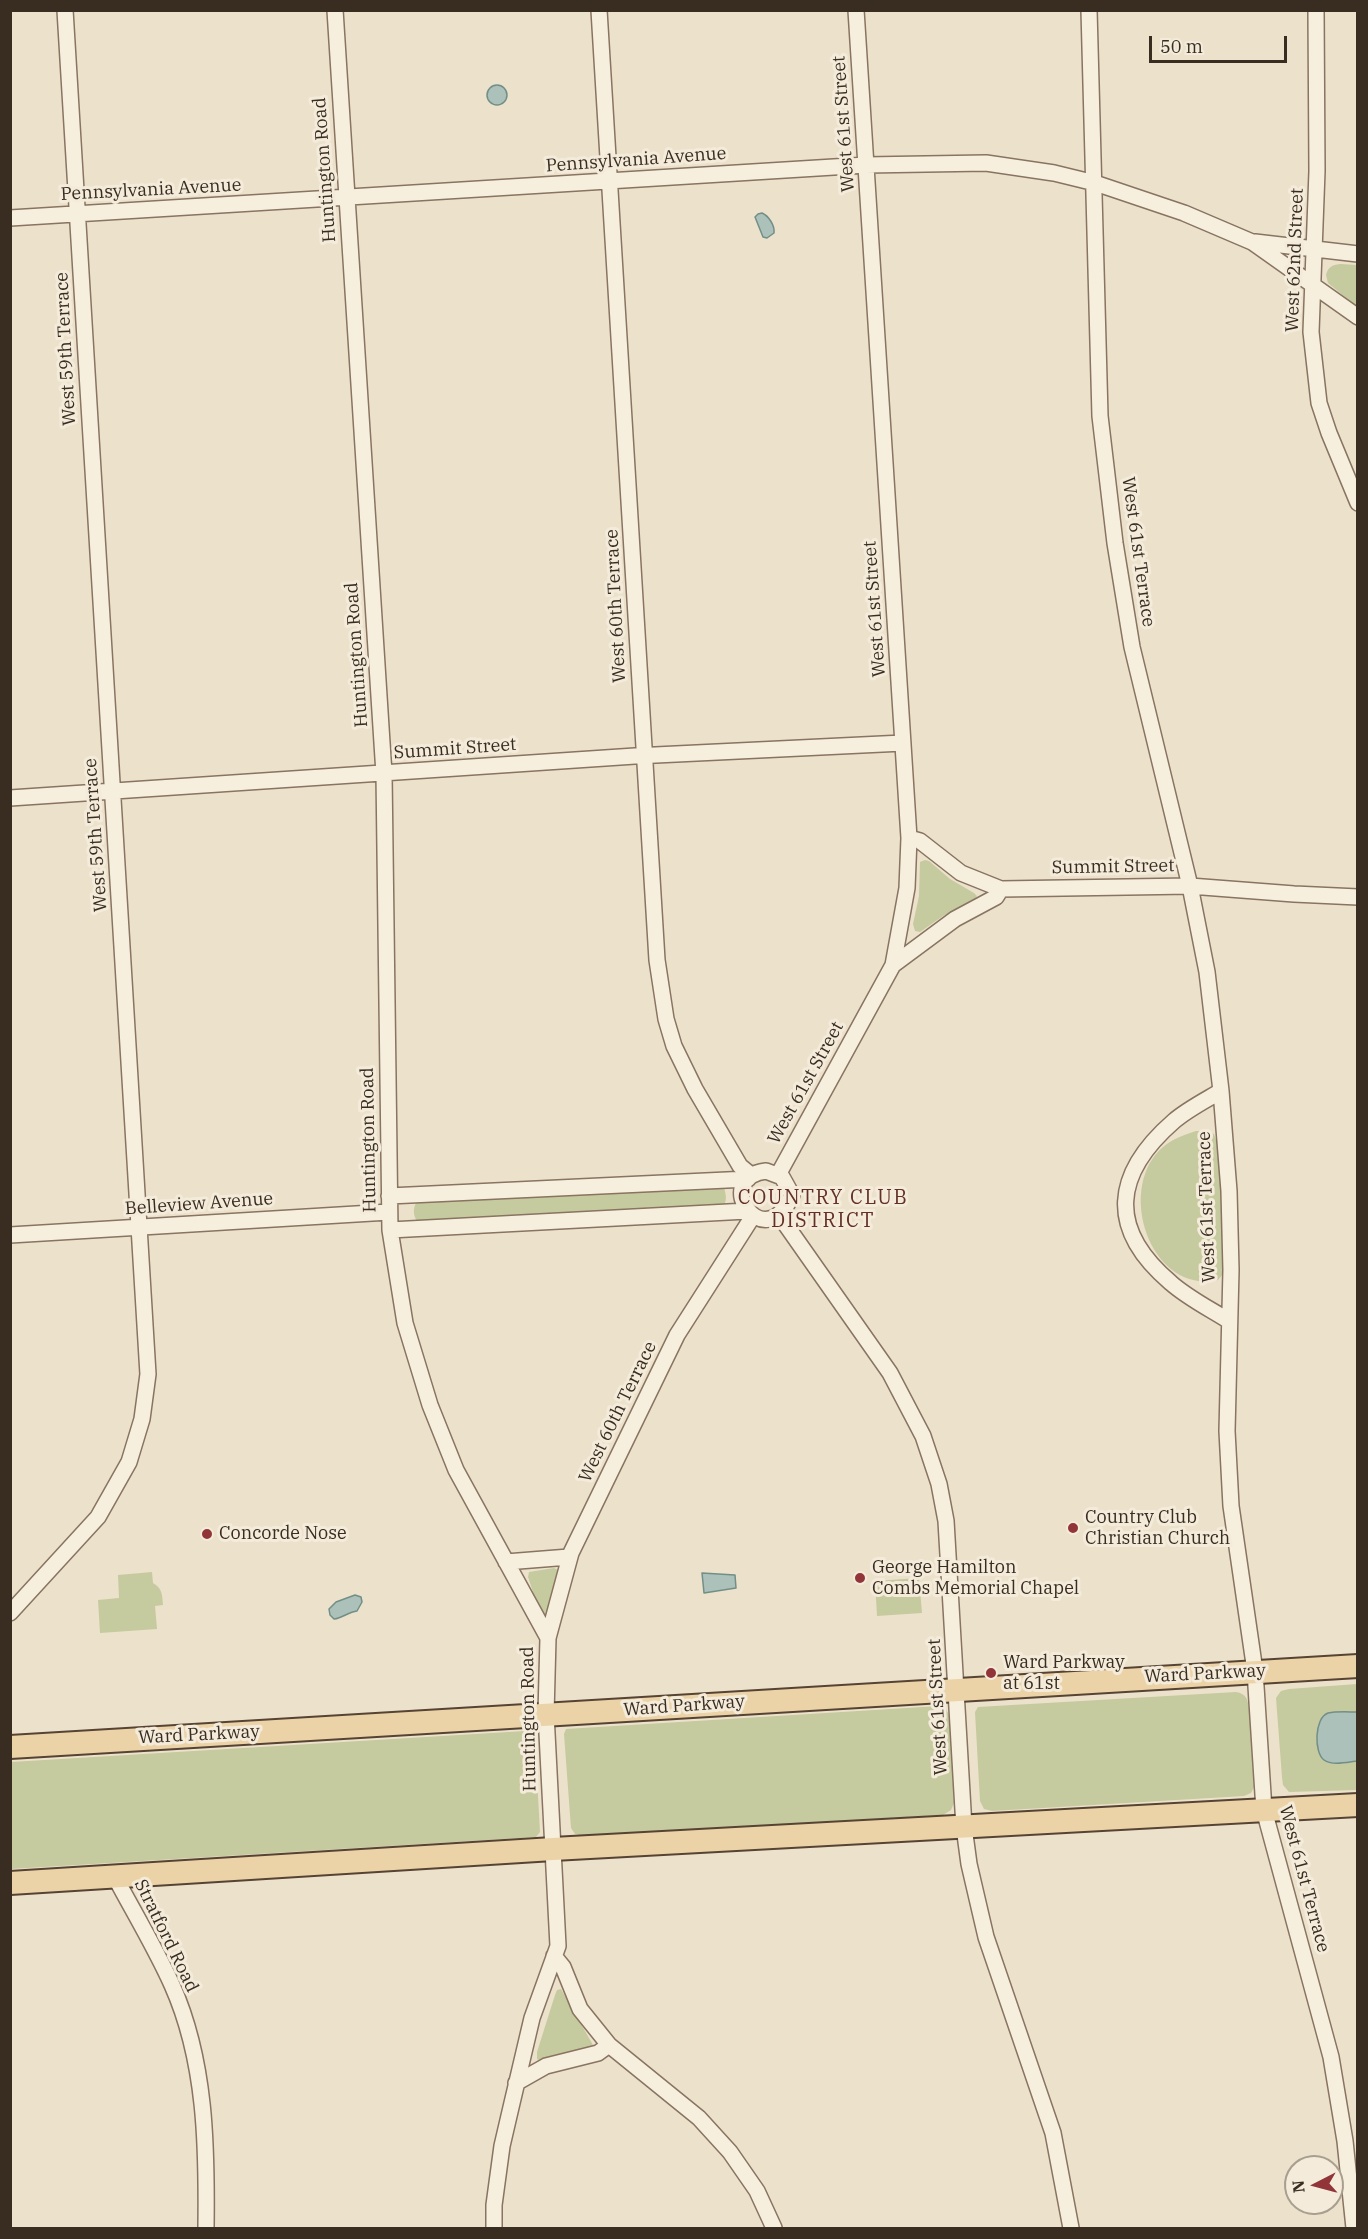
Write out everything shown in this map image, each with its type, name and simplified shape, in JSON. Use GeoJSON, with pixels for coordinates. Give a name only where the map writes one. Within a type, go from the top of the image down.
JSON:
{"type":"FeatureCollection","features":[{"type":"Feature","properties":{"kind":"main road","name":"Ward Parkway"},"geometry":{"type":"LineString","coordinates":[[10,1747],[1358,1666]]}},
{"type":"Feature","properties":{"kind":"main road"},"geometry":{"type":"LineString","coordinates":[[10,1883],[114,1875],[1358,1805]]}},
{"type":"Feature","properties":{"kind":"street","name":"West 59th Terrace"},"geometry":{"type":"LineString","coordinates":[[10,1612],[98,1517],[129,1462],[142,1419],[148,1374],[65,10]]}},
{"type":"Feature","properties":{"kind":"street","name":"Huntington Road"},"geometry":{"type":"LineString","coordinates":[[335,10],[384,774],[390,1230],[405,1323],[430,1405],[456,1470],[548,1638],[546,1714],[558,1946],[532,2018],[516,2083],[502,2146],[494,2205],[494,2229]]}},
{"type":"Feature","properties":{"kind":"street","name":"West 60th Terrace"},"geometry":{"type":"LineString","coordinates":[[599,10],[657,960],[666,1019],[674,1046],[694,1089],[740,1166],[750,1177]]}},
{"type":"Feature","properties":{"kind":"street","name":"West 61st Street"},"geometry":{"type":"LineString","coordinates":[[778,1174],[893,965],[907,888],[909,838],[856,10]]}},
{"type":"Feature","properties":{"kind":"street","name":"West 61st Terrace"},"geometry":{"type":"LineString","coordinates":[[1089,10],[1100,416],[1115,543],[1132,646],[1190,886],[1207,972],[1221,1091],[1229,1191],[1227,1431],[1231,1506],[1255,1671],[1264,1810],[1331,2057],[1345,2141],[1354,2229]]}},
{"type":"Feature","properties":{"kind":"street","name":"West 62nd Street"},"geometry":{"type":"LineString","coordinates":[[1316,10],[1317,171],[1311,332],[1319,403],[1358,503]]}},
{"type":"Feature","properties":{"kind":"street","name":"Pennsylvania Avenue"},"geometry":{"type":"LineString","coordinates":[[10,218],[866,165],[986,163],[1054,173],[1095,183],[1184,213],[1252,242],[1358,317]]}},
{"type":"Feature","properties":{"kind":"street","name":"Pennsylvania Avenue"},"geometry":{"type":"LineString","coordinates":[[1252,242],[1358,254]]}},
{"type":"Feature","properties":{"kind":"street","name":"Summit Street"},"geometry":{"type":"LineString","coordinates":[[10,798],[645,756],[903,743]]}},
{"type":"Feature","properties":{"kind":"street"},"geometry":{"type":"LineString","coordinates":[[893,965],[955,919],[996,897],[1001,889],[961,873],[920,841],[909,838]]}},
{"type":"Feature","properties":{"kind":"street","name":"Summit Street"},"geometry":{"type":"LineString","coordinates":[[1001,889],[1190,886],[1358,897]]}},
{"type":"Feature","properties":{"kind":"street","name":"West 61st Terrace"},"geometry":{"type":"LineString","coordinates":[[1221,1091],[1175,1120],[1140,1157],[1128,1182],[1125,1210],[1133,1238],[1149,1261],[1172,1284],[1229,1321]]}},
{"type":"Feature","properties":{"kind":"street"},"geometry":{"type":"LineString","coordinates":[[388,1196],[750,1177],[766,1171],[778,1174],[792,1195],[787,1206],[779,1215],[768,1219],[750,1214],[390,1230]]}},
{"type":"Feature","properties":{"kind":"street"},"geometry":{"type":"LineString","coordinates":[[750,1177],[742,1189],[741,1197],[750,1214]]}},
{"type":"Feature","properties":{"kind":"street","name":"Belleview Avenue"},"geometry":{"type":"LineString","coordinates":[[10,1235],[389,1212]]}},
{"type":"Feature","properties":{"kind":"street","name":"West 60th Terrace"},"geometry":{"type":"LineString","coordinates":[[548,1638],[569,1557],[677,1335],[750,1214]]}},
{"type":"Feature","properties":{"kind":"street","name":"West 61st Street"},"geometry":{"type":"LineString","coordinates":[[779,1215],[890,1373],[923,1436],[939,1484],[946,1521],[964,1827],[969,1864],[986,1937],[1053,2133],[1071,2229]]}},
{"type":"Feature","properties":{"kind":"street"},"geometry":{"type":"LineString","coordinates":[[506,1562],[569,1557]]}},
{"type":"Feature","properties":{"kind":"street","name":"Stratford Road"},"geometry":{"type":"LineString","coordinates":[[114,1875],[172,1986],[189,2034],[202,2096],[207,2152],[206,2229]]}},
{"type":"Feature","properties":{"kind":"street"},"geometry":{"type":"LineString","coordinates":[[554,1956],[562,1967],[580,2009],[609,2045],[699,2118],[730,2152],[757,2191],[774,2229]]}},
{"type":"Feature","properties":{"kind":"street"},"geometry":{"type":"LineString","coordinates":[[516,2083],[546,2066],[598,2053],[609,2045]]}},
{"type":"Feature","properties":{"kind":"green space"},"geometry":{"type":"Polygon","coordinates":[[[1340,264],[1357,265],[1357,307],[1328,283],[1326,275],[1329,268],[1340,264]]]}},
{"type":"Feature","properties":{"kind":"green space"},"geometry":{"type":"Polygon","coordinates":[[[925,860],[977,896],[975,900],[943,916],[920,932],[915,931],[913,924],[919,896],[920,862],[925,860]]]}},
{"type":"Feature","properties":{"kind":"green space"},"geometry":{"type":"Polygon","coordinates":[[[1196,1131],[1208,1131],[1214,1134],[1217,1143],[1221,1186],[1223,1274],[1218,1280],[1194,1280],[1174,1271],[1158,1255],[1147,1235],[1141,1211],[1142,1187],[1149,1165],[1167,1144],[1196,1131]]]}},
{"type":"Feature","properties":{"kind":"green space"},"geometry":{"type":"Polygon","coordinates":[[[720,1186],[725,1192],[724,1205],[417,1221],[414,1212],[416,1203],[423,1200],[720,1186]]]}},
{"type":"Feature","properties":{"kind":"green space"},"geometry":{"type":"Polygon","coordinates":[[[554,1568],[558,1570],[558,1575],[545,1618],[541,1616],[528,1577],[529,1572],[554,1568]]]}},
{"type":"Feature","properties":{"kind":"green space"},"geometry":{"type":"Polygon","coordinates":[[[152,1572],[153,1583],[160,1590],[163,1605],[155,1606],[157,1629],[100,1633],[98,1600],[119,1598],[118,1575],[152,1572]]]}},
{"type":"Feature","properties":{"kind":"green space"},"geometry":{"type":"Polygon","coordinates":[[[919,1578],[922,1613],[877,1616],[875,1581],[919,1578]]]}},
{"type":"Feature","properties":{"kind":"green space"},"geometry":{"type":"Polygon","coordinates":[[[1357,1684],[1357,1790],[1289,1792],[1283,1785],[1276,1698],[1281,1691],[1289,1689],[1357,1684]]]}},
{"type":"Feature","properties":{"kind":"green space"},"geometry":{"type":"Polygon","coordinates":[[[1236,1692],[1246,1697],[1249,1707],[1254,1787],[1251,1793],[1244,1796],[992,1811],[984,1809],[980,1801],[975,1712],[978,1707],[1236,1692]]]}},
{"type":"Feature","properties":{"kind":"green space"},"geometry":{"type":"Polygon","coordinates":[[[939,1706],[946,1709],[949,1715],[954,1803],[951,1810],[943,1815],[583,1836],[575,1834],[571,1828],[564,1734],[566,1729],[939,1706]]]}},
{"type":"Feature","properties":{"kind":"green space"},"geometry":{"type":"Polygon","coordinates":[[[525,1731],[532,1735],[535,1741],[540,1832],[536,1837],[11,1869],[11,1762],[525,1731]]]}},
{"type":"Feature","properties":{"kind":"green space"},"geometry":{"type":"Polygon","coordinates":[[[561,1989],[593,2045],[589,2050],[541,2061],[537,2059],[537,2052],[555,1995],[557,1990],[561,1989]]]}},
{"type":"Feature","properties":{"kind":"water"},"geometry":{"type":"Polygon","coordinates":[[[493,85],[501,85],[507,91],[507,99],[501,105],[493,105],[487,99],[487,91],[493,85]]]}},
{"type":"Feature","properties":{"kind":"water"},"geometry":{"type":"Polygon","coordinates":[[[762,213],[774,227],[774,233],[767,238],[763,237],[755,217],[762,213]]]}},
{"type":"Feature","properties":{"kind":"water"},"geometry":{"type":"Polygon","coordinates":[[[702,1573],[735,1575],[736,1588],[704,1593],[702,1573]]]}},
{"type":"Feature","properties":{"kind":"water"},"geometry":{"type":"Polygon","coordinates":[[[355,1595],[361,1597],[362,1602],[357,1611],[334,1619],[330,1615],[329,1609],[336,1602],[355,1595]]]}},
{"type":"Feature","properties":{"kind":"water"},"geometry":{"type":"Polygon","coordinates":[[[1332,1712],[1357,1712],[1357,1761],[1327,1762],[1321,1756],[1317,1743],[1318,1728],[1323,1716],[1332,1712]]]}},
{"type":"Feature","properties":{"kind":"place","name":"Country Club Christian Church"},"geometry":{"type":"Point","coordinates":[1073,1528]}},
{"type":"Feature","properties":{"kind":"place","name":"Concorde Nose"},"geometry":{"type":"Point","coordinates":[207,1534]}},
{"type":"Feature","properties":{"kind":"place","name":"George Hamilton Combs Memorial Chapel"},"geometry":{"type":"Point","coordinates":[860,1578]}},
{"type":"Feature","properties":{"kind":"place","name":"Ward Parkway at 61st"},"geometry":{"type":"Point","coordinates":[991,1673]}},
{"type":"Feature","properties":{"kind":"district","name":"COUNTRY CLUB DISTRICT"},"geometry":{"type":"Point","coordinates":[823,1210]}}]}
